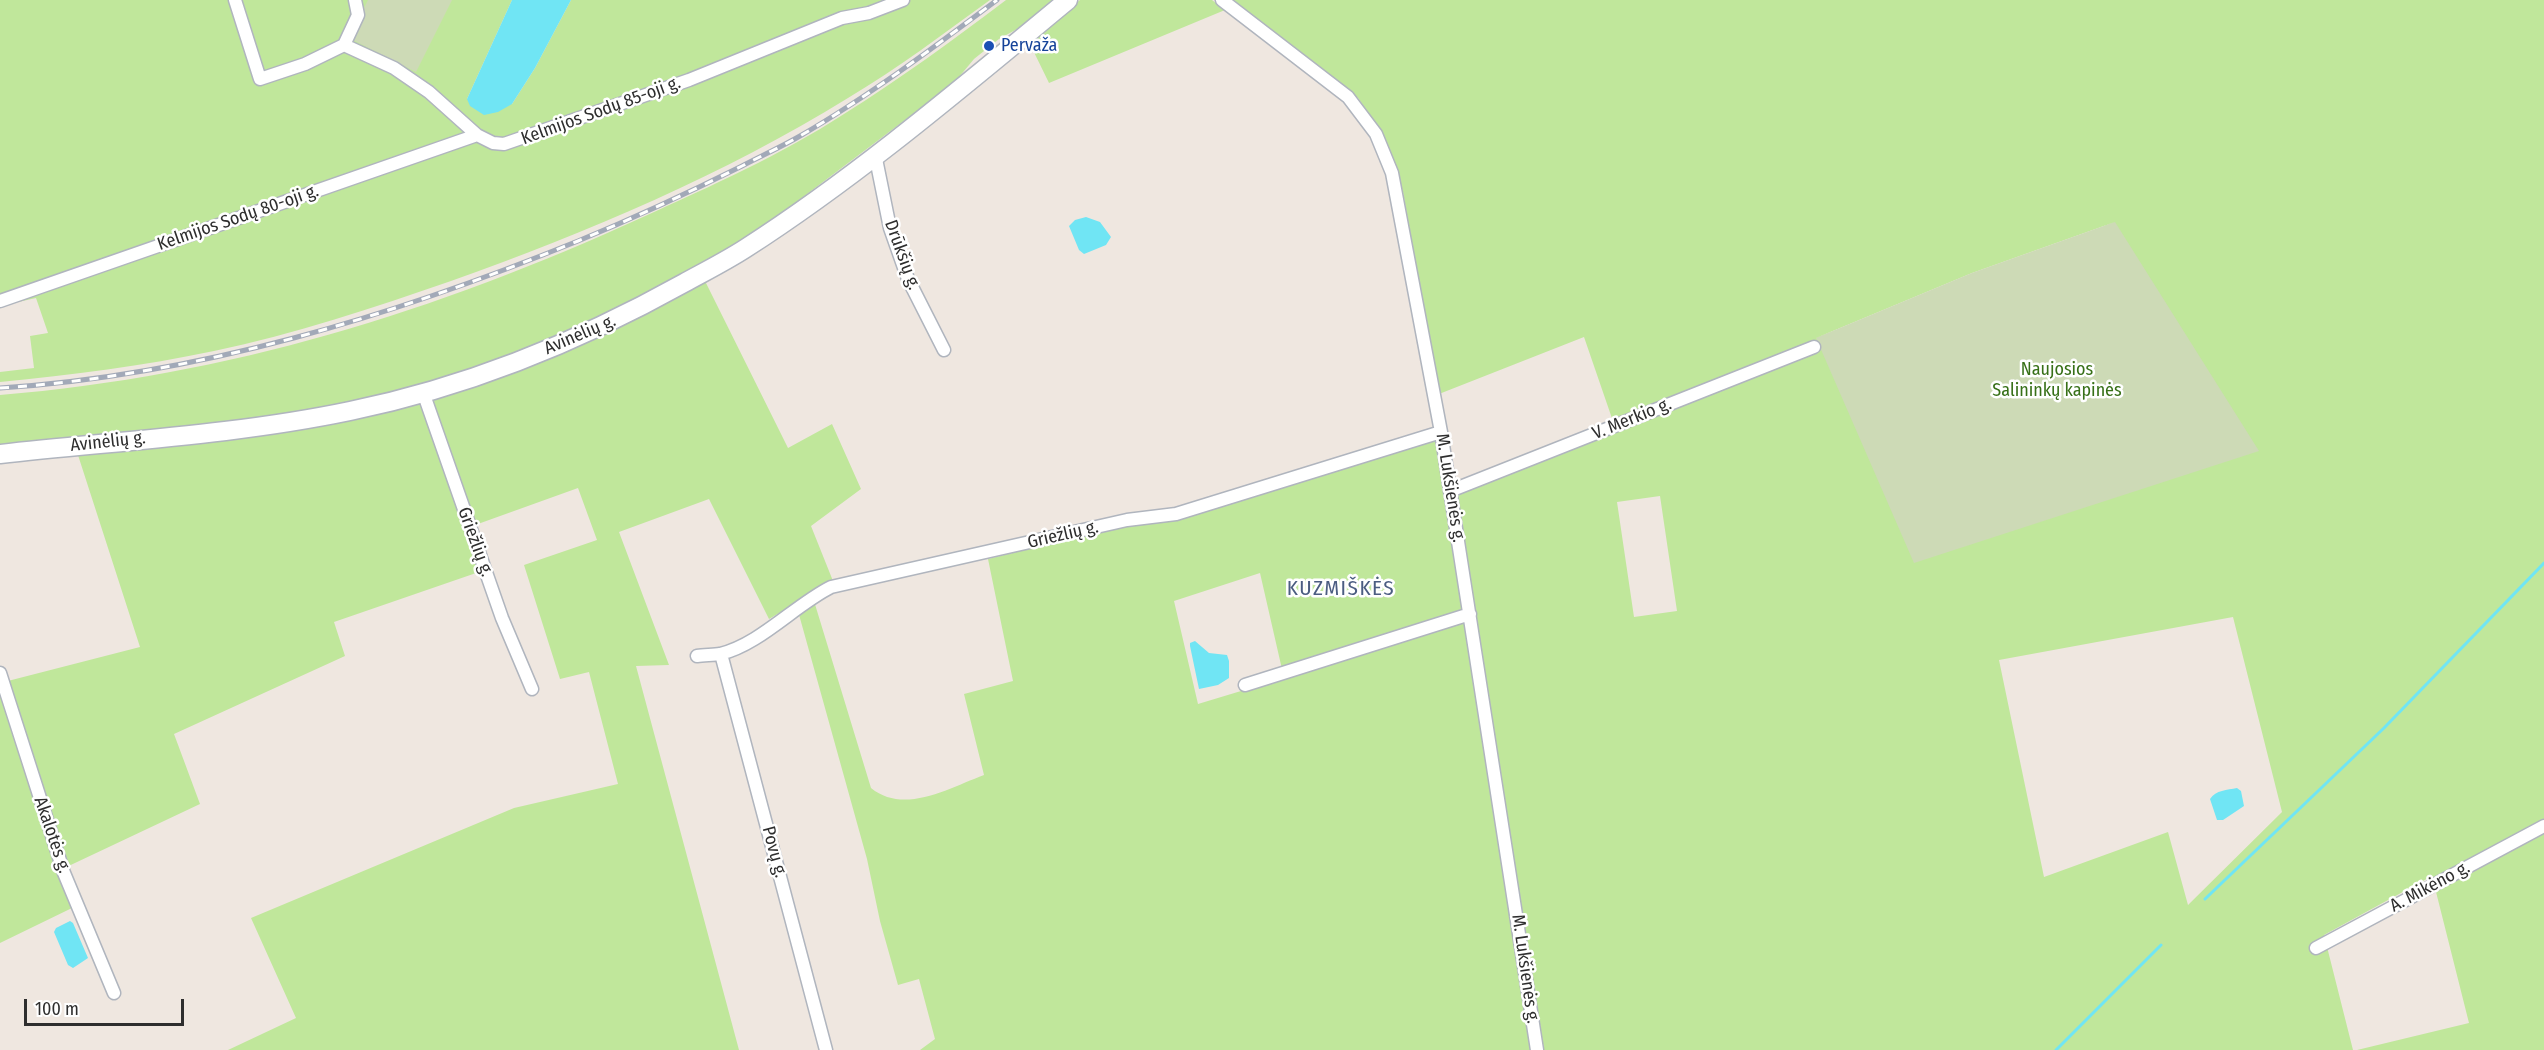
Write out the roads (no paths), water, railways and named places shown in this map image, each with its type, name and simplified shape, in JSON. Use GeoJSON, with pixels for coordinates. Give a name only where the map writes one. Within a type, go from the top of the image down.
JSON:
{"type":"FeatureCollection","features":[{"type":"Feature","properties":{"kind":"main road","name":"Avinėlių g."},"geometry":{"type":"LineString","coordinates":[[0,454],[282,424],[352,410],[423,393],[527,357],[620,318],[744,250],[809,205],[1068,0]]}},
{"type":"Feature","properties":{"kind":"street"},"geometry":{"type":"LineString","coordinates":[[235,0],[260,79],[305,64],[344,45],[358,15],[355,0]]}},
{"type":"Feature","properties":{"kind":"street","name":"Kelmijos Sodų 85-oji g."},"geometry":{"type":"LineString","coordinates":[[344,45],[394,68],[429,92],[477,135],[493,143],[511,143],[689,80],[842,18],[869,13],[903,0]]}},
{"type":"Feature","properties":{"kind":"street","name":"M. Lukšienės g."},"geometry":{"type":"LineString","coordinates":[[1222,0],[1348,97],[1376,134],[1392,173],[1441,432],[1537,1050]]}},
{"type":"Feature","properties":{"kind":"street","name":"Kelmijos Sodų 80-oji g."},"geometry":{"type":"LineString","coordinates":[[0,301],[477,135]]}},
{"type":"Feature","properties":{"kind":"street","name":"Drūkšių g."},"geometry":{"type":"LineString","coordinates":[[875,154],[890,228],[908,279],[944,350]]}},
{"type":"Feature","properties":{"kind":"street","name":"V. Merkio g."},"geometry":{"type":"LineString","coordinates":[[1450,490],[1814,347]]}},
{"type":"Feature","properties":{"kind":"street","name":"Griežlių g."},"geometry":{"type":"LineString","coordinates":[[423,393],[502,618],[532,689]]}},
{"type":"Feature","properties":{"kind":"street","name":"Griežlių g."},"geometry":{"type":"LineString","coordinates":[[697,656],[722,654],[754,639],[804,602],[831,587],[1127,520],[1176,514],[1441,432]]}},
{"type":"Feature","properties":{"kind":"street"},"geometry":{"type":"LineString","coordinates":[[1245,685],[1470,614]]}},
{"type":"Feature","properties":{"kind":"street","name":"Povų g."},"geometry":{"type":"LineString","coordinates":[[722,654],[826,1050]]}},
{"type":"Feature","properties":{"kind":"street","name":"Akalotės g."},"geometry":{"type":"LineString","coordinates":[[0,673],[64,873],[114,993]]}},
{"type":"Feature","properties":{"kind":"street","name":"A. Mikėno g."},"geometry":{"type":"LineString","coordinates":[[2316,948],[2544,826]]}},
{"type":"Feature","properties":{"kind":"water"},"geometry":{"type":"Polygon","coordinates":[[[512,0],[571,0],[535,68],[512,104],[498,112],[484,115],[470,106],[467,99],[512,0]]]}},
{"type":"Feature","properties":{"kind":"water"},"geometry":{"type":"Polygon","coordinates":[[[1086,217],[1100,222],[1111,237],[1106,245],[1084,254],[1079,250],[1069,226],[1075,220],[1086,217]]]}},
{"type":"Feature","properties":{"kind":"water"},"geometry":{"type":"Polygon","coordinates":[[[1195,641],[1209,653],[1227,655],[1229,678],[1218,685],[1199,689],[1190,646],[1190,643],[1195,641]]]}},
{"type":"Feature","properties":{"kind":"water"},"geometry":{"type":"Polygon","coordinates":[[[2237,788],[2241,791],[2244,806],[2223,820],[2217,820],[2210,799],[2219,792],[2237,788]]]}},
{"type":"Feature","properties":{"kind":"water"},"geometry":{"type":"Polygon","coordinates":[[[70,921],[73,923],[88,958],[73,968],[68,965],[54,932],[56,928],[70,921]]]}},
{"type":"Feature","properties":{"kind":"waterway"},"geometry":{"type":"LineString","coordinates":[[2205,899],[2384,728],[2544,563]]}},
{"type":"Feature","properties":{"kind":"waterway"},"geometry":{"type":"LineString","coordinates":[[2056,1050],[2161,945]]}},
{"type":"Feature","properties":{"kind":"railway"},"geometry":{"type":"LineString","coordinates":[[0,388],[75,381],[149,370],[222,356],[295,338],[438,294],[578,241],[722,176],[793,140],[876,88],[997,0]]}},
{"type":"Feature","properties":{"kind":"place","name":"Pervaža"},"geometry":{"type":"Point","coordinates":[989,46]}},
{"type":"Feature","properties":{"kind":"district","name":"KUZMIŠKĖS"},"geometry":{"type":"Point","coordinates":[1341,589]}},
{"type":"Feature","properties":{"kind":"park label","name":"Naujosios Salininkų kapinės"},"geometry":{"type":"Point","coordinates":[2057,380]}}]}
